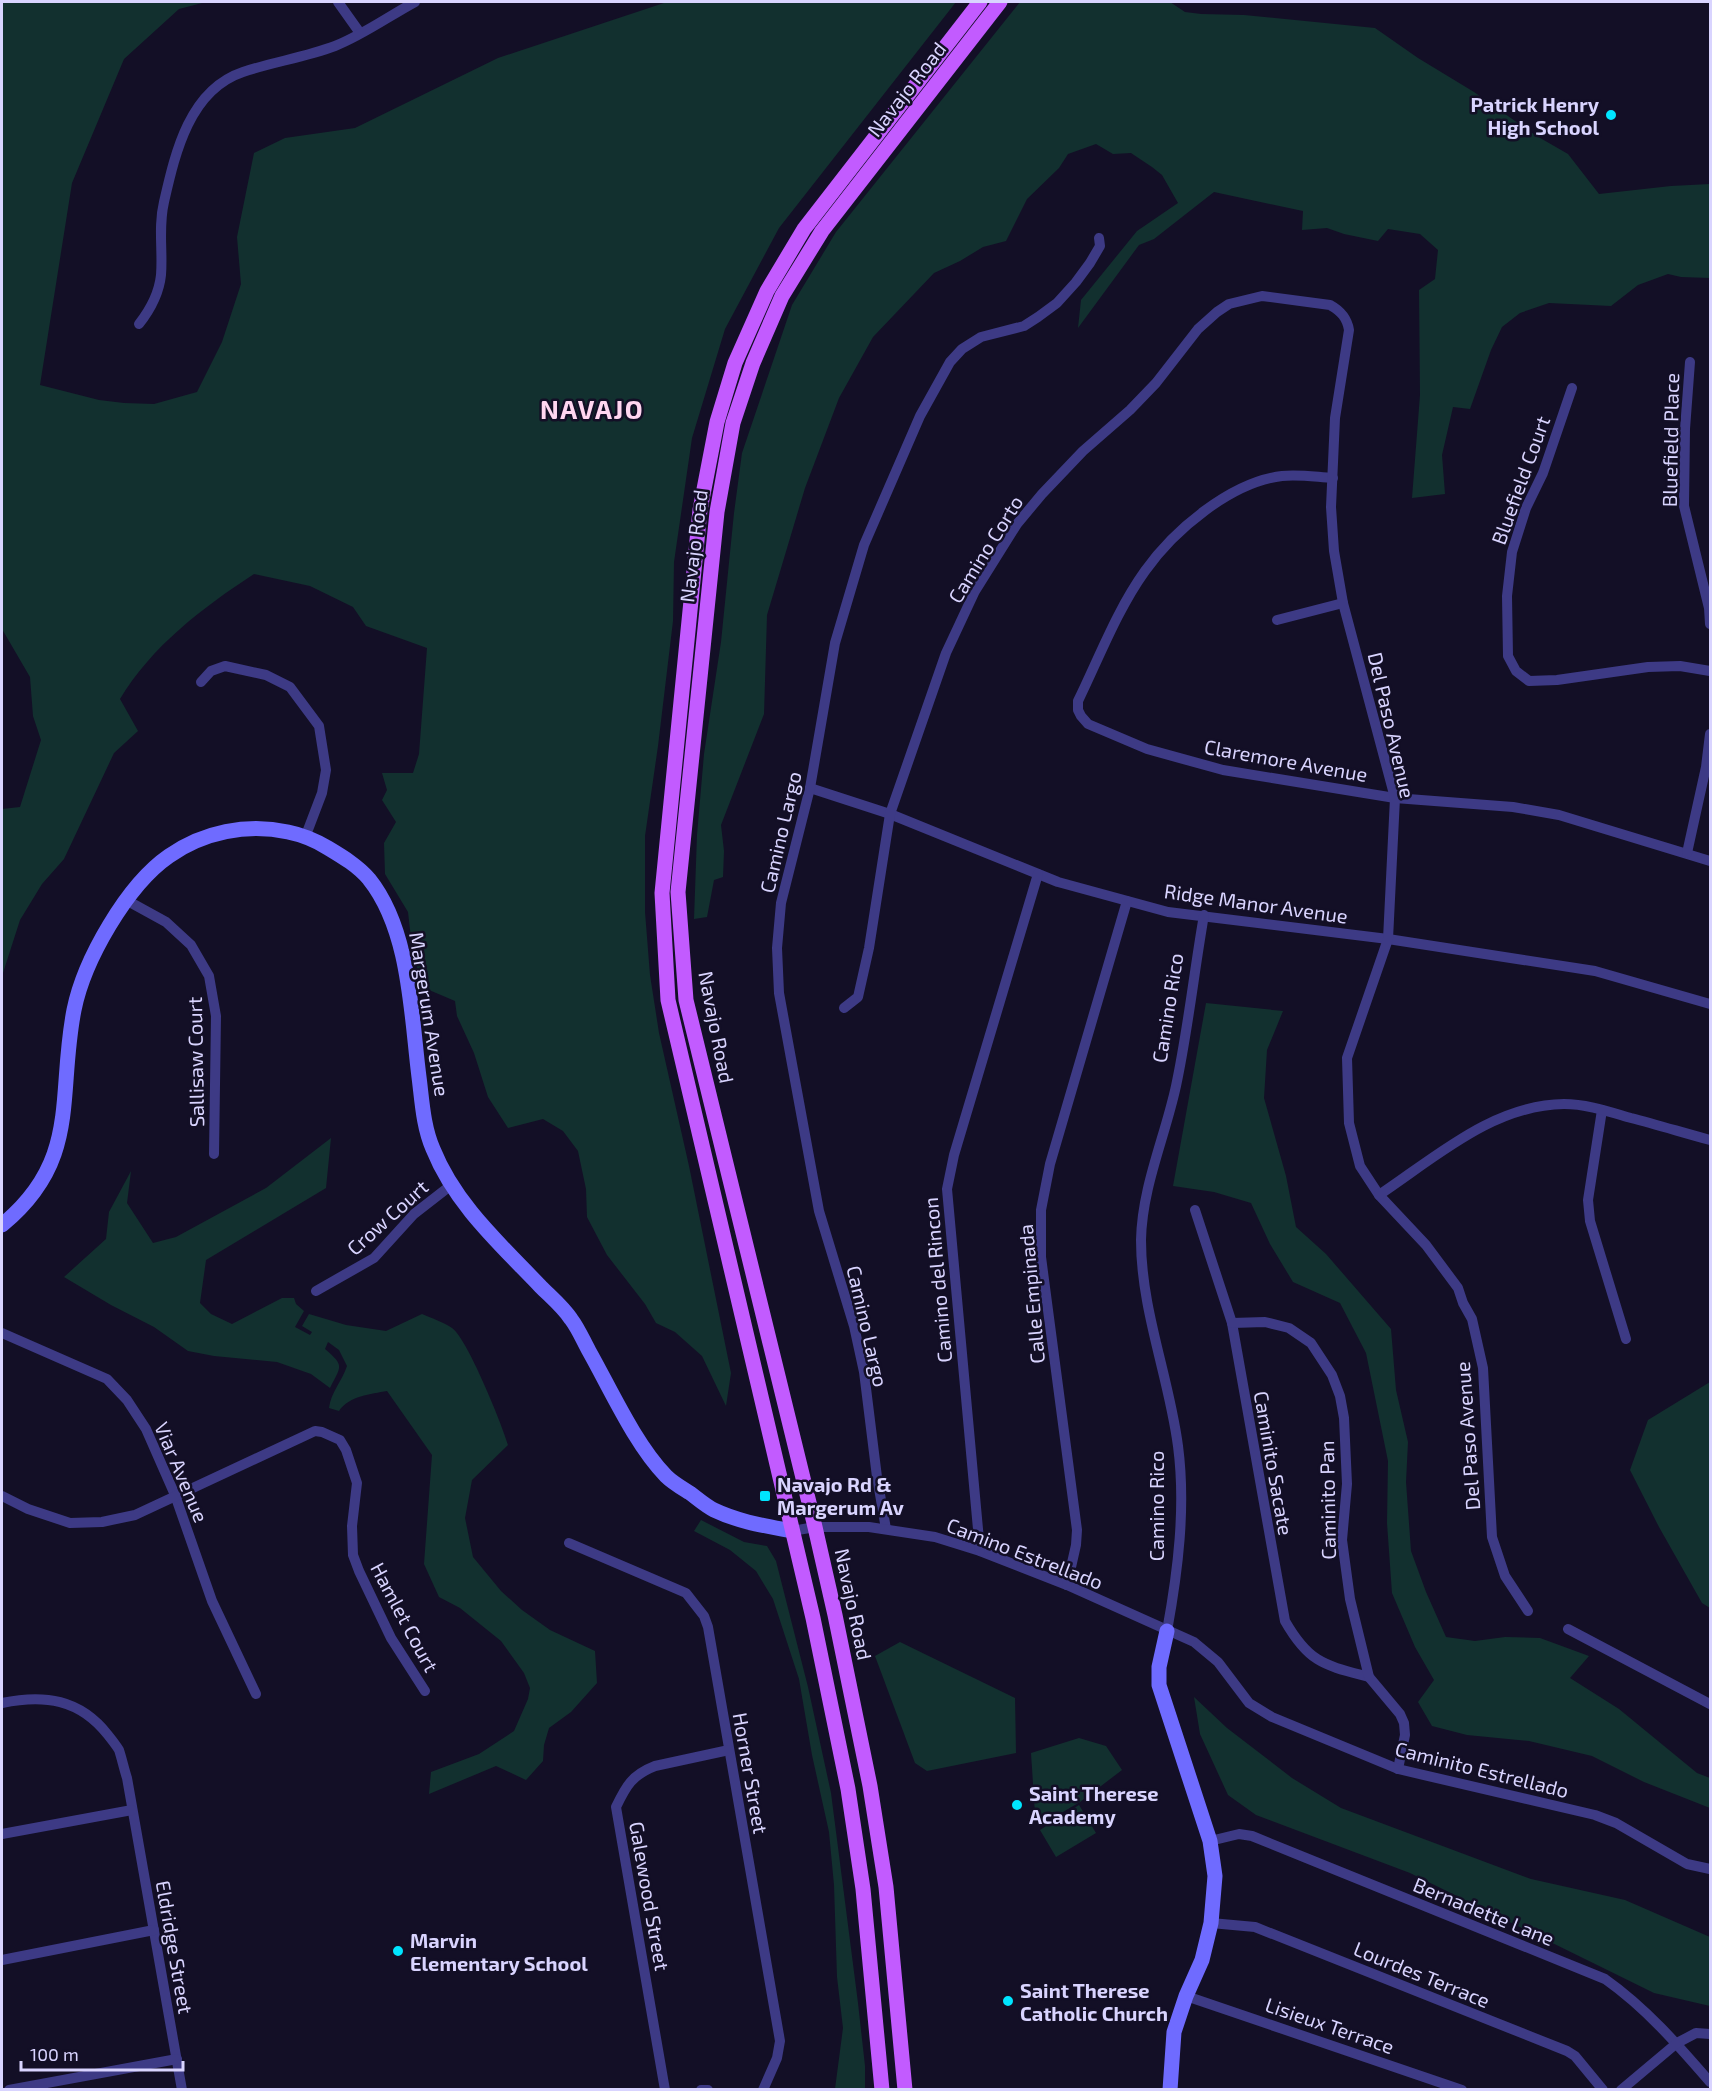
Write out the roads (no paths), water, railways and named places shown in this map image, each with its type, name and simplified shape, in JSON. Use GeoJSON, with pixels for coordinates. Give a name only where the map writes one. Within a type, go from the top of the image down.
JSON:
{"type":"FeatureCollection","features":[{"type":"Feature","properties":{"kind":"main road","name":"Navajo Road"},"geometry":{"type":"LineString","coordinates":[[882,2090],[863,1889],[848,1789],[792,1531],[668,1000],[662,893],[700,510],[717,422],[735,363],[767,291],[804,229],[980,2]]}},
{"type":"Feature","properties":{"kind":"main road","name":"Navajo Road"},"geometry":{"type":"LineString","coordinates":[[905,2090],[886,1887],[870,1786],[815,1527],[686,1000],[678,892],[717,512],[733,423],[753,363],[782,296],[822,231],[1000,2]]}},
{"type":"Feature","properties":{"kind":"main road"},"geometry":{"type":"LineString","coordinates":[[825,1680],[848,1675]]}},
{"type":"Feature","properties":{"kind":"street"},"geometry":{"type":"LineString","coordinates":[[338,2],[360,33]]}},
{"type":"Feature","properties":{"kind":"street"},"geometry":{"type":"LineString","coordinates":[[138,324],[152,308],[161,276],[160,237],[163,205],[183,134],[206,97],[215,88],[240,73],[336,46],[415,2]]}},
{"type":"Feature","properties":{"kind":"street","name":"Camino Largo"},"geometry":{"type":"LineString","coordinates":[[886,1529],[864,1372],[854,1326],[819,1211],[779,993],[777,948],[781,903],[810,788],[835,643],[860,556],[920,416],[950,362],[962,349],[981,337],[1024,326],[1057,303],[1090,263],[1100,246],[1099,238]]}},
{"type":"Feature","properties":{"kind":"street","name":"Camino Corto"},"geometry":{"type":"LineString","coordinates":[[844,1008],[858,997],[869,948],[890,814],[946,653],[975,591],[1017,524],[1083,451],[1130,410],[1156,383],[1198,329],[1217,312],[1229,304],[1262,296],[1330,304]]}},
{"type":"Feature","properties":{"kind":"street","name":"Del Paso Avenue"},"geometry":{"type":"LineString","coordinates":[[1330,304],[1342,313],[1349,330],[1335,418],[1331,507],[1334,551],[1343,603],[1395,798],[1388,939],[1347,1059],[1349,1123],[1360,1166],[1379,1195],[1426,1245],[1458,1288],[1472,1319],[1483,1368],[1492,1537],[1505,1576],[1528,1611]]}},
{"type":"Feature","properties":{"kind":"street","name":"Bluefield Place"},"geometry":{"type":"LineString","coordinates":[[1690,362],[1685,429],[1684,506],[1709,608],[1710,624]]}},
{"type":"Feature","properties":{"kind":"street","name":"Bluefield Court"},"geometry":{"type":"LineString","coordinates":[[1572,388],[1542,473],[1526,508],[1512,552],[1507,596],[1508,656],[1515,671],[1529,681],[1557,680],[1648,667],[1680,666],[1710,670]]}},
{"type":"Feature","properties":{"kind":"street","name":"Claremore Avenue"},"geometry":{"type":"LineString","coordinates":[[1333,478],[1284,475],[1256,482],[1216,502],[1182,530],[1146,569],[1131,593],[1078,701],[1078,710],[1088,724],[1147,749],[1224,770],[1395,798],[1513,807],[1559,815],[1710,861]]}},
{"type":"Feature","properties":{"kind":"street"},"geometry":{"type":"LineString","coordinates":[[1277,620],[1343,603]]}},
{"type":"Feature","properties":{"kind":"street"},"geometry":{"type":"LineString","coordinates":[[201,681],[211,671],[225,666],[266,675],[290,687],[319,726],[326,770],[322,793],[306,836]]}},
{"type":"Feature","properties":{"kind":"street"},"geometry":{"type":"LineString","coordinates":[[1687,853],[1706,766],[1710,734]]}},
{"type":"Feature","properties":{"kind":"street","name":"Ridge Manor Avenue"},"geometry":{"type":"LineString","coordinates":[[810,788],[890,814],[1058,882],[1168,912],[1388,939],[1595,971],[1710,1004]]}},
{"type":"Feature","properties":{"kind":"street","name":"Margerum Avenue"},"geometry":{"type":"LineString","coordinates":[[2,1225],[20,1210],[46,1175],[55,1152],[62,1126],[73,1013],[78,990],[93,954],[126,900],[165,858],[206,836],[235,830],[277,829],[306,836],[348,859],[370,880],[393,920],[402,951],[424,1117],[431,1146],[450,1186],[468,1209],[571,1318],[642,1444],[667,1478],[713,1510],[753,1523],[792,1531]]}},
{"type":"Feature","properties":{"kind":"street","name":"Camino del Rincon"},"geometry":{"type":"LineString","coordinates":[[980,1551],[947,1189],[954,1155],[1038,874]]}},
{"type":"Feature","properties":{"kind":"street","name":"Sallisaw Court"},"geometry":{"type":"LineString","coordinates":[[126,900],[166,922],[190,945],[209,976],[216,1016],[214,1154]]}},
{"type":"Feature","properties":{"kind":"street","name":"Calle Empinada"},"geometry":{"type":"LineString","coordinates":[[1067,1585],[1077,1530],[1041,1257],[1041,1210],[1050,1164],[1127,901]]}},
{"type":"Feature","properties":{"kind":"street","name":"Camino Rico"},"geometry":{"type":"LineString","coordinates":[[1170,2090],[1174,2032],[1186,1996],[1202,1960],[1211,1923],[1215,1876],[1210,1840],[1159,1685],[1159,1667],[1176,1581],[1181,1510],[1178,1446],[1145,1287],[1141,1238],[1148,1187],[1176,1086],[1204,915]]}},
{"type":"Feature","properties":{"kind":"street"},"geometry":{"type":"LineString","coordinates":[[1379,1195],[1473,1132],[1508,1114],[1524,1109],[1566,1104],[1602,1110],[1710,1140]]}},
{"type":"Feature","properties":{"kind":"street"},"geometry":{"type":"LineString","coordinates":[[1602,1110],[1588,1200],[1590,1221],[1626,1339]]}},
{"type":"Feature","properties":{"kind":"street","name":"Crow Court"},"geometry":{"type":"LineString","coordinates":[[316,1292],[374,1258],[414,1214],[450,1186]]}},
{"type":"Feature","properties":{"kind":"street","name":"Caminito Sacate"},"geometry":{"type":"LineString","coordinates":[[1195,1210],[1232,1323],[1285,1621],[1305,1651],[1327,1666],[1369,1677]]}},
{"type":"Feature","properties":{"kind":"street","name":"Caminito Pan"},"geometry":{"type":"LineString","coordinates":[[1232,1323],[1265,1322],[1289,1328],[1311,1343],[1332,1375],[1340,1396],[1344,1418],[1347,1484],[1342,1540],[1350,1599],[1369,1677],[1400,1714],[1404,1723],[1405,1735],[1398,1769]]}},
{"type":"Feature","properties":{"kind":"street","name":"Viar Avenue"},"geometry":{"type":"LineString","coordinates":[[2,1333],[107,1379],[127,1400],[146,1429],[176,1495],[212,1601],[256,1694]]}},
{"type":"Feature","properties":{"kind":"street","name":"Hamlet Court"},"geometry":{"type":"LineString","coordinates":[[176,1495],[315,1431],[340,1440],[346,1450],[357,1483],[352,1526],[353,1555],[391,1638],[425,1691]]}},
{"type":"Feature","properties":{"kind":"street"},"geometry":{"type":"LineString","coordinates":[[2,1496],[28,1509],[70,1523],[102,1522],[135,1515],[176,1495]]}},
{"type":"Feature","properties":{"kind":"street","name":"Camino Estrellado"},"geometry":{"type":"LineString","coordinates":[[792,1531],[815,1527],[886,1529],[935,1537],[980,1551],[1067,1585],[1167,1631]]}},
{"type":"Feature","properties":{"kind":"street","name":"Horner Street"},"geometry":{"type":"LineString","coordinates":[[569,1543],[686,1593],[704,1616],[708,1627],[780,2041],[777,2058],[763,2089]]}},
{"type":"Feature","properties":{"kind":"street"},"geometry":{"type":"LineString","coordinates":[[1568,1629],[1710,1704]]}},
{"type":"Feature","properties":{"kind":"street","name":"Caminito Estrellado"},"geometry":{"type":"LineString","coordinates":[[1167,1631],[1194,1642],[1218,1662],[1249,1703],[1272,1717],[1398,1769],[1595,1815],[1616,1823],[1687,1864],[1710,1869]]}},
{"type":"Feature","properties":{"kind":"street","name":"Eldridge Street"},"geometry":{"type":"LineString","coordinates":[[2,1703],[20,1699],[54,1700],[83,1712],[99,1724],[118,1748],[127,1778],[182,2090]]}},
{"type":"Feature","properties":{"kind":"street","name":"Galewood Street"},"geometry":{"type":"LineString","coordinates":[[665,2090],[616,1807],[627,1785],[643,1771],[655,1766],[729,1750]]}},
{"type":"Feature","properties":{"kind":"street"},"geometry":{"type":"LineString","coordinates":[[2,1834],[132,1810]]}},
{"type":"Feature","properties":{"kind":"street","name":"Bernadette Lane"},"geometry":{"type":"LineString","coordinates":[[1210,1840],[1239,1834],[1252,1836],[1605,1979],[1630,1996],[1677,2043],[1710,2082]]}},
{"type":"Feature","properties":{"kind":"street","name":"Lourdes Terrace"},"geometry":{"type":"LineString","coordinates":[[1211,1923],[1255,1927],[1567,2051],[1575,2056],[1603,2090]]}},
{"type":"Feature","properties":{"kind":"street"},"geometry":{"type":"LineString","coordinates":[[2,1959],[154,1930]]}},
{"type":"Feature","properties":{"kind":"street","name":"Lisieux Terrace"},"geometry":{"type":"LineString","coordinates":[[1186,1996],[1462,2090]]}},
{"type":"Feature","properties":{"kind":"street"},"geometry":{"type":"LineString","coordinates":[[1621,2090],[1677,2043],[1696,2033],[1710,2034]]}},
{"type":"Feature","properties":{"kind":"street"},"geometry":{"type":"LineString","coordinates":[[9,2090],[177,2059]]}},
{"type":"Feature","properties":{"kind":"street"},"geometry":{"type":"LineString","coordinates":[[701,2090],[708,2090]]}},
{"type":"Feature","properties":{"kind":"place","name":"Patrick Henry High School"},"geometry":{"type":"Point","coordinates":[1611,115]}},
{"type":"Feature","properties":{"kind":"place","name":"Navajo Rd & Margerum Av"},"geometry":{"type":"Point","coordinates":[765,1496]}},
{"type":"Feature","properties":{"kind":"place","name":"Saint Therese Academy"},"geometry":{"type":"Point","coordinates":[1017,1805]}},
{"type":"Feature","properties":{"kind":"place","name":"Marvin Elementary School"},"geometry":{"type":"Point","coordinates":[398,1951]}},
{"type":"Feature","properties":{"kind":"place","name":"Saint Therese Catholic Church"},"geometry":{"type":"Point","coordinates":[1008,2001]}},
{"type":"Feature","properties":{"kind":"district","name":"NAVAJO"},"geometry":{"type":"Point","coordinates":[592,408]}}]}
